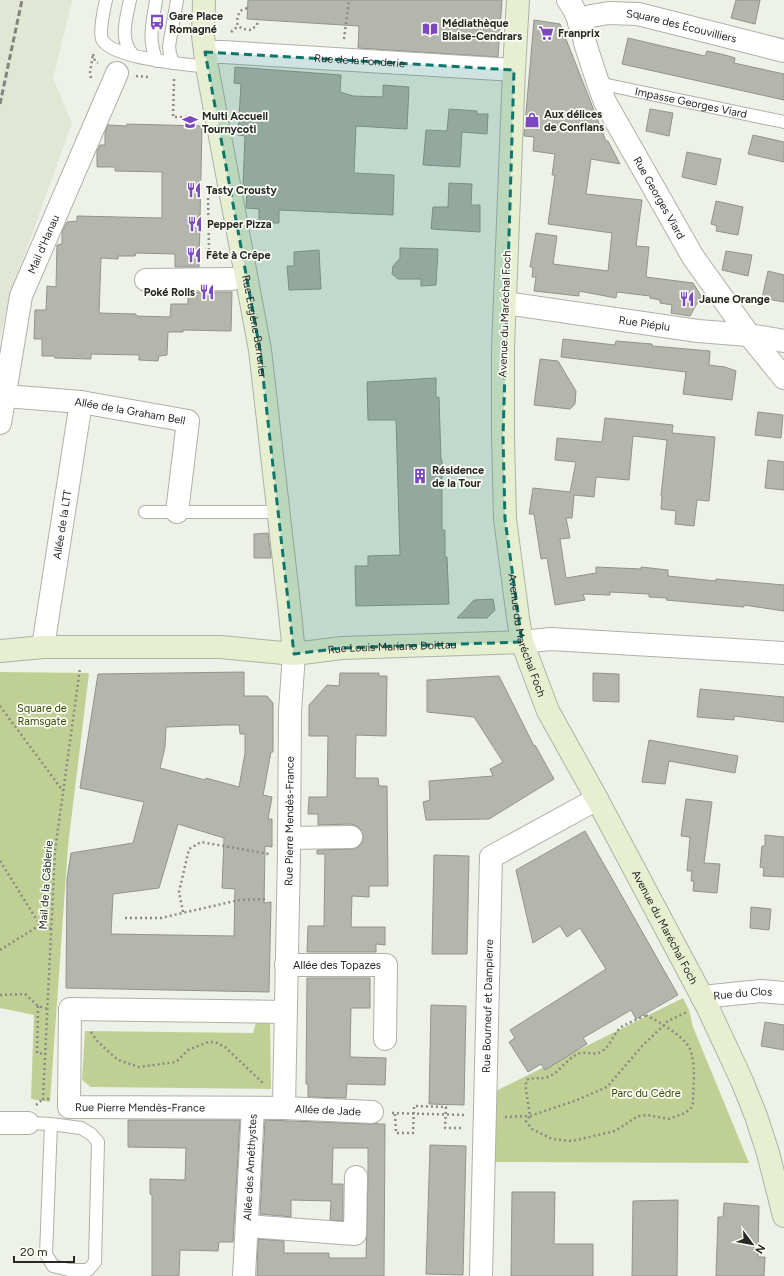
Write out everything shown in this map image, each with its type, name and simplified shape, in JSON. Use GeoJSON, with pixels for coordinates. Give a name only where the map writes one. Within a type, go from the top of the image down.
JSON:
{"type":"FeatureCollection","features":[{"type":"Feature","properties":{"kind":"main road","name":"Rue Eugène Berrurier"},"geometry":{"type":"LineString","coordinates":[[204,0],[203,36],[206,59],[260,350],[294,654]]}},
{"type":"Feature","properties":{"kind":"main road","name":"Avenue du Maréchal Foch"},"geometry":{"type":"LineString","coordinates":[[518,0],[505,303],[503,370],[503,487],[506,527],[522,642],[548,711],[597,799],[705,1002],[742,1082],[756,1116],[768,1153],[784,1216]]}},
{"type":"Feature","properties":{"kind":"main road","name":"Rue Louis Mariano Doittau"},"geometry":{"type":"LineString","coordinates":[[0,651],[43,647],[220,647],[294,654],[342,648],[522,642]]}},
{"type":"Feature","properties":{"kind":"street","name":"Rue Georges Viard"},"geometry":{"type":"LineString","coordinates":[[568,0],[579,23],[605,102],[693,258],[749,335],[784,378]]}},
{"type":"Feature","properties":{"kind":"street","name":"Square des Écouvilliers"},"geometry":{"type":"LineString","coordinates":[[579,23],[591,16],[609,13],[638,14],[784,51]]}},
{"type":"Feature","properties":{"kind":"street","name":"Rue de la Fonderie"},"geometry":{"type":"LineString","coordinates":[[206,59],[223,52],[514,70]]}},
{"type":"Feature","properties":{"kind":"street","name":"Mail d'Hanau"},"geometry":{"type":"LineString","coordinates":[[0,423],[21,296],[117,73]]}},
{"type":"Feature","properties":{"kind":"street"},"geometry":{"type":"LineString","coordinates":[[146,280],[232,279]]}},
{"type":"Feature","properties":{"kind":"street","name":"Rue Piéplu"},"geometry":{"type":"LineString","coordinates":[[505,303],[698,331],[749,335],[784,341]]}},
{"type":"Feature","properties":{"kind":"street","name":"Allée de la Graham Bell"},"geometry":{"type":"LineString","coordinates":[[5,396],[81,402],[188,421],[176,512]]}},
{"type":"Feature","properties":{"kind":"street","name":"Allée de la LTT"},"geometry":{"type":"LineString","coordinates":[[43,647],[81,402]]}},
{"type":"Feature","properties":{"kind":"street","name":"Rue Louis Mariano Doittau"},"geometry":{"type":"LineString","coordinates":[[522,642],[551,639],[784,653]]}},
{"type":"Feature","properties":{"kind":"street","name":"Rue Pierre Mendès-France"},"geometry":{"type":"LineString","coordinates":[[70,1009],[69,1107],[270,1108],[285,1012],[289,848],[290,711],[294,654]]}},
{"type":"Feature","properties":{"kind":"street","name":"Rue Bourneuf et Dampierre"},"geometry":{"type":"LineString","coordinates":[[481,1276],[477,1114],[491,856],[597,799]]}},
{"type":"Feature","properties":{"kind":"street"},"geometry":{"type":"LineString","coordinates":[[289,848],[351,837]]}},
{"type":"Feature","properties":{"kind":"street","name":"Allée des Topazes"},"geometry":{"type":"LineString","coordinates":[[286,965],[386,966],[385,1039]]}},
{"type":"Feature","properties":{"kind":"street","name":"Rue du Clos"},"geometry":{"type":"LineString","coordinates":[[705,1002],[761,991],[784,993]]}},
{"type":"Feature","properties":{"kind":"street"},"geometry":{"type":"LineString","coordinates":[[70,1009],[285,1012]]}},
{"type":"Feature","properties":{"kind":"street","name":"Allée de Jade"},"geometry":{"type":"LineString","coordinates":[[270,1108],[372,1112]]}},
{"type":"Feature","properties":{"kind":"street","name":"Allée des Améthystes"},"geometry":{"type":"LineString","coordinates":[[244,1276],[247,1226],[270,1108]]}},
{"type":"Feature","properties":{"kind":"street"},"geometry":{"type":"LineString","coordinates":[[0,1123],[28,1123]]}},
{"type":"Feature","properties":{"kind":"street","name":"Allée des Améthystes"},"geometry":{"type":"LineString","coordinates":[[247,1226],[355,1234],[356,1177]]}},
{"type":"Feature","properties":{"kind":"lane"},"geometry":{"type":"LineString","coordinates":[[106,0],[101,34],[102,40],[114,50],[157,61],[173,63],[206,59]]}},
{"type":"Feature","properties":{"kind":"lane"},"geometry":{"type":"LineString","coordinates":[[130,0],[124,35],[126,46],[133,55]]}},
{"type":"Feature","properties":{"kind":"lane"},"geometry":{"type":"LineString","coordinates":[[156,0],[151,42],[157,61]]}},
{"type":"Feature","properties":{"kind":"lane"},"geometry":{"type":"LineString","coordinates":[[173,63],[170,54],[170,46],[177,0]]}},
{"type":"Feature","properties":{"kind":"lane","name":"Impasse Georges Viard"},"geometry":{"type":"LineString","coordinates":[[598,83],[784,122]]}},
{"type":"Feature","properties":{"kind":"lane"},"geometry":{"type":"LineString","coordinates":[[144,512],[279,512]]}},
{"type":"Feature","properties":{"kind":"lane"},"geometry":{"type":"LineString","coordinates":[[28,1123],[51,1124],[81,1128],[91,1134],[98,1142],[94,1271],[70,1270],[53,1266],[46,1254],[51,1124]]}},
{"type":"Feature","properties":{"kind":"path"},"geometry":{"type":"LineString","coordinates":[[342,60],[349,0]]}},
{"type":"Feature","properties":{"kind":"path"},"geometry":{"type":"LineString","coordinates":[[248,8],[240,11],[238,14],[238,26],[242,29],[250,30],[257,25],[258,19]]}},
{"type":"Feature","properties":{"kind":"path"},"geometry":{"type":"LineString","coordinates":[[174,79],[173,117],[200,116]]}},
{"type":"Feature","properties":{"kind":"path"},"geometry":{"type":"LineString","coordinates":[[208,194],[209,250],[229,268],[232,279]]}},
{"type":"Feature","properties":{"kind":"path","name":"Mail de la Câblerie"},"geometry":{"type":"LineString","coordinates":[[69,1099],[43,1099],[55,851],[83,648]]}},
{"type":"Feature","properties":{"kind":"path"},"geometry":{"type":"LineString","coordinates":[[0,706],[63,791]]}},
{"type":"Feature","properties":{"kind":"path"},"geometry":{"type":"LineString","coordinates":[[183,912],[179,892],[189,849],[201,842],[289,848]]}},
{"type":"Feature","properties":{"kind":"path"},"geometry":{"type":"LineString","coordinates":[[0,862],[40,926],[51,929]]}},
{"type":"Feature","properties":{"kind":"path"},"geometry":{"type":"LineString","coordinates":[[125,918],[161,918],[239,900],[288,898]]}},
{"type":"Feature","properties":{"kind":"path"},"geometry":{"type":"LineString","coordinates":[[0,950],[40,926]]}},
{"type":"Feature","properties":{"kind":"path"},"geometry":{"type":"LineString","coordinates":[[0,995],[25,994],[38,1006],[47,1009],[70,1009],[89,1028],[98,1042],[118,1060],[139,1067],[176,1062],[188,1050],[208,1042],[215,1042],[225,1047],[270,1090],[270,1108]]}},
{"type":"Feature","properties":{"kind":"path"},"geometry":{"type":"LineString","coordinates":[[477,1114],[468,1128],[445,1128],[445,1114],[446,1107],[414,1106],[414,1115],[413,1133],[396,1133],[396,1114],[414,1115],[445,1114],[477,1114],[501,1118],[530,1116],[577,1100],[607,1087],[643,1045],[664,1025],[705,1002]]}},
{"type":"Feature","properties":{"kind":"path"},"geometry":{"type":"LineString","coordinates":[[38,1006],[37,1052],[45,1054]]}},
{"type":"Feature","properties":{"kind":"path"},"geometry":{"type":"LineString","coordinates":[[646,1015],[664,1025],[686,1043],[691,1051],[693,1064],[693,1103],[691,1108],[685,1113],[669,1119],[647,1115],[638,1116],[615,1131],[572,1141],[552,1139],[532,1129],[526,1121],[530,1116],[526,1080],[532,1077],[540,1079],[551,1075],[571,1058],[581,1053],[594,1054],[602,1052],[609,1045],[619,1028],[646,1015]]}},
{"type":"Feature","properties":{"kind":"highlighted area"},"geometry":{"type":"Polygon","coordinates":[[[205,52],[514,70],[503,437],[505,519],[522,642],[342,648],[294,654],[260,350],[205,52]]]}},
{"type":"Feature","properties":{"kind":"shaded area"},"geometry":{"type":"Polygon","coordinates":[[[0,0],[72,0],[53,79],[72,123],[8,301],[0,340],[0,0]]]}},
{"type":"Feature","properties":{"kind":"green space","name":"Square de Ramsgate"},"geometry":{"type":"Polygon","coordinates":[[[0,672],[89,673],[68,846],[50,1102],[31,1099],[34,1015],[0,1008],[0,672]]]}},
{"type":"Feature","properties":{"kind":"green space","name":"Parc du Cèdre"},"geometry":{"type":"Polygon","coordinates":[[[683,998],[689,1010],[693,1027],[749,1163],[494,1162],[494,1092],[683,998]]]}},
{"type":"Feature","properties":{"kind":"green space"},"geometry":{"type":"Polygon","coordinates":[[[270,1021],[271,1089],[91,1087],[82,1080],[85,1031],[253,1033],[256,1022],[270,1021]]]}},
{"type":"Feature","properties":{"kind":"building","name":"Médiathèque Blaise-Cendrars"},"geometry":{"type":"Polygon","coordinates":[[[248,0],[502,0],[498,57],[358,48],[359,26],[247,19],[248,0]]]}},
{"type":"Feature","properties":{"kind":"building"},"geometry":{"type":"Polygon","coordinates":[[[736,0],[760,0],[755,24],[731,18],[736,0]]]}},
{"type":"Feature","properties":{"kind":"building"},"geometry":{"type":"Polygon","coordinates":[[[534,20],[560,24],[606,141],[608,141],[620,164],[591,159],[586,194],[642,200],[636,246],[649,247],[646,277],[693,283],[701,296],[690,316],[671,313],[672,305],[660,303],[660,300],[650,298],[650,296],[617,292],[616,298],[579,291],[579,296],[534,291],[536,277],[532,277],[533,267],[530,267],[536,233],[557,236],[553,264],[608,271],[612,233],[548,224],[555,175],[552,175],[555,154],[533,151],[534,137],[524,136],[534,20]]]}},
{"type":"Feature","properties":{"kind":"building"},"geometry":{"type":"Polygon","coordinates":[[[628,38],[705,56],[707,51],[725,55],[735,58],[734,63],[784,74],[784,100],[622,64],[628,38]]]}},
{"type":"Feature","properties":{"kind":"building"},"geometry":{"type":"Polygon","coordinates":[[[235,67],[341,75],[340,92],[353,96],[383,97],[383,85],[409,87],[407,129],[356,126],[354,173],[394,175],[393,215],[279,210],[279,223],[259,223],[259,209],[246,208],[247,187],[243,186],[245,136],[238,135],[241,84],[234,83],[235,67]]]}},
{"type":"Feature","properties":{"kind":"building"},"geometry":{"type":"Polygon","coordinates":[[[449,109],[477,111],[477,114],[488,114],[487,134],[462,132],[460,167],[423,165],[426,130],[447,131],[449,109]]]}},
{"type":"Feature","properties":{"kind":"building"},"geometry":{"type":"Polygon","coordinates":[[[650,109],[673,113],[669,136],[646,131],[650,109]]]}},
{"type":"Feature","properties":{"kind":"building"},"geometry":{"type":"Polygon","coordinates":[[[127,124],[202,126],[199,267],[175,267],[175,254],[136,253],[135,256],[118,256],[118,259],[101,258],[99,313],[170,317],[171,304],[188,304],[188,292],[232,292],[231,331],[183,330],[183,332],[168,332],[167,355],[159,356],[158,361],[139,360],[139,355],[91,354],[91,359],[55,358],[54,356],[42,356],[42,339],[34,339],[35,310],[46,310],[47,286],[56,287],[57,245],[62,244],[62,232],[67,222],[77,221],[77,216],[162,218],[162,172],[115,171],[115,167],[97,167],[97,151],[100,145],[105,145],[105,132],[108,125],[127,126],[127,124]]]}},
{"type":"Feature","properties":{"kind":"building"},"geometry":{"type":"Polygon","coordinates":[[[753,135],[784,142],[784,162],[748,154],[753,135]]]}},
{"type":"Feature","properties":{"kind":"building"},"geometry":{"type":"Polygon","coordinates":[[[687,152],[721,159],[716,185],[682,177],[687,152]]]}},
{"type":"Feature","properties":{"kind":"building"},"geometry":{"type":"Polygon","coordinates":[[[449,183],[472,184],[471,205],[480,205],[480,232],[431,229],[433,207],[448,207],[449,183]]]}},
{"type":"Feature","properties":{"kind":"building"},"geometry":{"type":"Polygon","coordinates":[[[716,201],[743,207],[738,235],[716,231],[717,226],[711,224],[716,201]]]}},
{"type":"Feature","properties":{"kind":"building"},"geometry":{"type":"Polygon","coordinates":[[[400,248],[438,249],[436,285],[421,286],[421,279],[398,279],[392,274],[393,266],[400,258],[400,248]]]}},
{"type":"Feature","properties":{"kind":"building"},"geometry":{"type":"Polygon","coordinates":[[[319,250],[321,289],[289,290],[287,266],[294,266],[294,252],[319,250]]]}},
{"type":"Feature","properties":{"kind":"building"},"geometry":{"type":"Polygon","coordinates":[[[726,251],[752,255],[748,276],[722,270],[726,251]]]}},
{"type":"Feature","properties":{"kind":"building"},"geometry":{"type":"Polygon","coordinates":[[[768,271],[784,275],[784,302],[762,298],[768,271]]]}},
{"type":"Feature","properties":{"kind":"building"},"geometry":{"type":"Polygon","coordinates":[[[563,339],[615,345],[616,341],[710,351],[709,365],[725,367],[736,371],[732,400],[683,394],[686,372],[561,357],[563,339]]]}},
{"type":"Feature","properties":{"kind":"building"},"geometry":{"type":"Polygon","coordinates":[[[540,359],[558,361],[576,391],[575,404],[570,409],[534,405],[540,359]]]}},
{"type":"Feature","properties":{"kind":"building","name":"Résidence de la Tour"},"geometry":{"type":"Polygon","coordinates":[[[436,378],[436,397],[439,397],[442,460],[442,530],[445,530],[445,557],[447,557],[449,604],[356,606],[355,566],[368,566],[368,556],[400,555],[396,420],[368,420],[367,382],[436,378]]]}},
{"type":"Feature","properties":{"kind":"building"},"geometry":{"type":"Polygon","coordinates":[[[758,412],[783,415],[781,438],[755,435],[758,412]]]}},
{"type":"Feature","properties":{"kind":"building"},"geometry":{"type":"Polygon","coordinates":[[[605,418],[673,425],[672,433],[715,437],[709,501],[697,500],[694,526],[675,524],[676,511],[661,509],[667,440],[633,436],[629,480],[596,477],[594,497],[574,495],[572,518],[566,518],[570,538],[560,539],[566,578],[596,573],[596,567],[641,569],[641,567],[668,570],[668,576],[716,581],[716,579],[784,585],[784,611],[744,605],[744,607],[666,600],[667,598],[649,597],[649,594],[610,592],[610,595],[583,594],[585,600],[555,605],[547,558],[541,559],[534,514],[529,514],[533,488],[570,492],[576,462],[555,460],[557,438],[602,442],[605,418]]]}},
{"type":"Feature","properties":{"kind":"building"},"geometry":{"type":"Polygon","coordinates":[[[768,460],[784,462],[784,490],[765,488],[768,460]]]}},
{"type":"Feature","properties":{"kind":"building"},"geometry":{"type":"Polygon","coordinates":[[[268,533],[271,558],[254,558],[254,534],[268,533]]]}},
{"type":"Feature","properties":{"kind":"building"},"geometry":{"type":"Polygon","coordinates":[[[493,599],[495,610],[487,618],[457,618],[474,600],[493,599]]]}},
{"type":"Feature","properties":{"kind":"building"},"geometry":{"type":"Polygon","coordinates":[[[244,672],[244,696],[267,696],[273,703],[273,752],[271,752],[263,795],[272,797],[268,819],[272,819],[272,847],[265,846],[264,903],[271,902],[269,992],[66,988],[67,879],[71,853],[133,843],[144,802],[80,788],[98,674],[244,672]],[[239,725],[166,727],[165,747],[160,768],[239,787],[245,753],[245,734],[240,734],[239,725]],[[178,824],[159,888],[113,894],[111,934],[234,936],[235,889],[222,888],[224,838],[178,824]]]}},
{"type":"Feature","properties":{"kind":"building"},"geometry":{"type":"Polygon","coordinates":[[[340,673],[379,673],[379,676],[387,676],[386,736],[356,735],[355,778],[378,778],[379,786],[387,786],[388,886],[369,886],[369,897],[352,896],[351,927],[385,927],[385,945],[376,944],[376,952],[307,952],[308,926],[324,926],[325,854],[317,854],[317,850],[352,849],[358,847],[362,843],[363,837],[361,830],[357,826],[351,824],[318,825],[318,814],[308,814],[309,797],[327,797],[328,736],[309,736],[309,705],[327,685],[339,686],[340,673]]]}},
{"type":"Feature","properties":{"kind":"building"},"geometry":{"type":"Polygon","coordinates":[[[593,673],[619,674],[619,702],[593,701],[593,673]]]}},
{"type":"Feature","properties":{"kind":"building"},"geometry":{"type":"Polygon","coordinates":[[[499,676],[534,746],[535,745],[554,779],[489,819],[426,820],[423,802],[430,800],[429,781],[493,776],[490,769],[503,762],[474,717],[427,712],[427,680],[499,676]]]}},
{"type":"Feature","properties":{"kind":"building"},"geometry":{"type":"Polygon","coordinates":[[[700,689],[784,697],[784,722],[734,716],[734,720],[697,717],[700,689]]]}},
{"type":"Feature","properties":{"kind":"building"},"geometry":{"type":"Polygon","coordinates":[[[649,740],[738,756],[735,773],[669,761],[665,784],[642,782],[649,740]]]}},
{"type":"Feature","properties":{"kind":"building"},"geometry":{"type":"Polygon","coordinates":[[[686,799],[712,802],[704,863],[720,864],[717,893],[693,891],[694,881],[691,881],[692,871],[687,871],[690,837],[681,836],[686,799]]]}},
{"type":"Feature","properties":{"kind":"building"},"geometry":{"type":"Polygon","coordinates":[[[585,831],[678,995],[636,1019],[631,1010],[583,1038],[587,1044],[545,1070],[541,1064],[528,1072],[509,1042],[515,1038],[510,1030],[606,969],[580,928],[567,937],[560,926],[533,943],[516,870],[585,831]]]}},
{"type":"Feature","properties":{"kind":"building"},"geometry":{"type":"Polygon","coordinates":[[[765,835],[784,837],[784,877],[763,876],[764,868],[760,867],[762,846],[765,846],[765,835]]]}},
{"type":"Feature","properties":{"kind":"building"},"geometry":{"type":"Polygon","coordinates":[[[434,855],[469,856],[467,954],[432,954],[434,855]]]}},
{"type":"Feature","properties":{"kind":"building"},"geometry":{"type":"Polygon","coordinates":[[[751,907],[771,909],[769,930],[750,928],[751,907]]]}},
{"type":"Feature","properties":{"kind":"building"},"geometry":{"type":"Polygon","coordinates":[[[307,978],[370,978],[370,1008],[351,1008],[350,1057],[386,1058],[385,1085],[347,1084],[346,1098],[308,1097],[308,1084],[306,1084],[307,978]]]}},
{"type":"Feature","properties":{"kind":"building"},"geometry":{"type":"Polygon","coordinates":[[[431,1005],[466,1006],[464,1105],[429,1104],[431,1005]]]}},
{"type":"Feature","properties":{"kind":"building"},"geometry":{"type":"Polygon","coordinates":[[[765,1022],[784,1025],[784,1050],[761,1046],[765,1022]]]}},
{"type":"Feature","properties":{"kind":"building"},"geometry":{"type":"Polygon","coordinates":[[[128,1120],[240,1120],[233,1242],[219,1242],[218,1251],[180,1250],[179,1276],[152,1276],[152,1195],[150,1194],[150,1179],[185,1180],[186,1148],[128,1147],[128,1120]]]}},
{"type":"Feature","properties":{"kind":"building"},"geometry":{"type":"Polygon","coordinates":[[[265,1120],[385,1124],[384,1276],[257,1276],[258,1239],[284,1241],[284,1253],[329,1253],[329,1258],[366,1258],[368,1148],[333,1148],[332,1184],[343,1184],[343,1221],[330,1220],[331,1201],[291,1200],[291,1217],[260,1214],[265,1120]]]}},
{"type":"Feature","properties":{"kind":"building"},"geometry":{"type":"Polygon","coordinates":[[[430,1145],[466,1146],[463,1275],[426,1274],[430,1145]]]}},
{"type":"Feature","properties":{"kind":"building"},"geometry":{"type":"Polygon","coordinates":[[[512,1192],[555,1192],[554,1244],[593,1244],[593,1276],[511,1276],[512,1192]]]}},
{"type":"Feature","properties":{"kind":"building"},"geometry":{"type":"Polygon","coordinates":[[[678,1200],[677,1276],[632,1276],[633,1201],[678,1200]]]}},
{"type":"Feature","properties":{"kind":"building"},"geometry":{"type":"Polygon","coordinates":[[[724,1203],[759,1206],[758,1257],[765,1257],[764,1276],[716,1276],[718,1217],[723,1217],[724,1203]]]}},
{"type":"Feature","properties":{"kind":"railway"},"geometry":{"type":"LineString","coordinates":[[0,104],[22,0]]}},
{"type":"Feature","properties":{"kind":"place","name":"Gare Place Romagné"},"geometry":{"type":"Point","coordinates":[157,22]}},
{"type":"Feature","properties":{"kind":"place","name":"Médiathèque Blaise-Cendrars"},"geometry":{"type":"Point","coordinates":[430,29]}},
{"type":"Feature","properties":{"kind":"place","name":"Franprix"},"geometry":{"type":"Point","coordinates":[546,33]}},
{"type":"Feature","properties":{"kind":"place","name":"Aux délices de Conflans"},"geometry":{"type":"Point","coordinates":[532,120]}},
{"type":"Feature","properties":{"kind":"place","name":"Multi Accueil Tournycoti"},"geometry":{"type":"Point","coordinates":[190,122]}},
{"type":"Feature","properties":{"kind":"place","name":"Tasty Crousty"},"geometry":{"type":"Point","coordinates":[194,190]}},
{"type":"Feature","properties":{"kind":"place","name":"Pepper Pizza"},"geometry":{"type":"Point","coordinates":[195,224]}},
{"type":"Feature","properties":{"kind":"place","name":"Fête à Crêpe"},"geometry":{"type":"Point","coordinates":[194,255]}},
{"type":"Feature","properties":{"kind":"place","name":"Poké Rolls"},"geometry":{"type":"Point","coordinates":[207,292]}},
{"type":"Feature","properties":{"kind":"place","name":"Jaune Orange"},"geometry":{"type":"Point","coordinates":[687,299]}},
{"type":"Feature","properties":{"kind":"place","name":"Résidence de la Tour"},"geometry":{"type":"Point","coordinates":[420,476]}}]}
